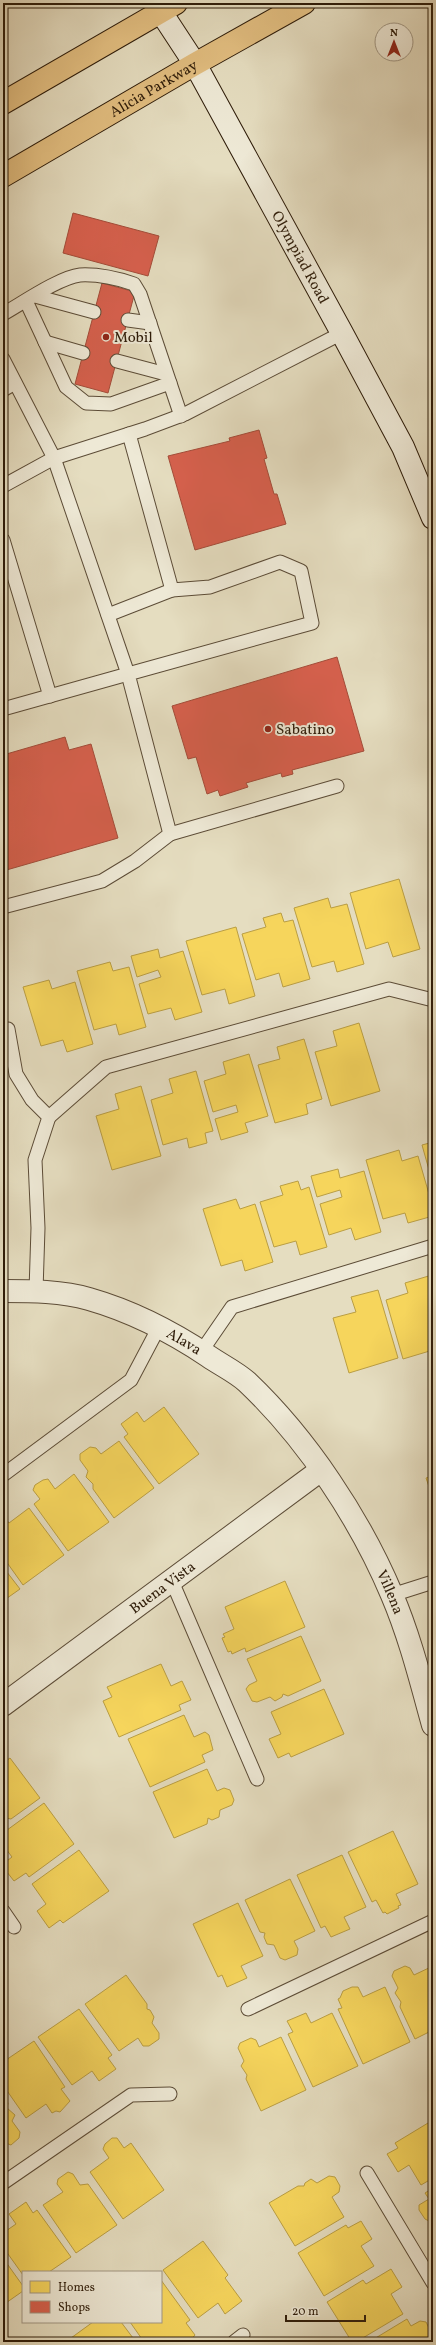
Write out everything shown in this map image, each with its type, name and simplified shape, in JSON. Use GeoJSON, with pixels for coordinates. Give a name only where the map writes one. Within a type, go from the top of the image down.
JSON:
{"type":"FeatureCollection","features":[{"type":"Feature","properties":{"kind":"main road","name":"Alicia Parkway"},"geometry":{"type":"LineString","coordinates":[[3,176],[195,64],[304,3]]}},
{"type":"Feature","properties":{"kind":"main road"},"geometry":{"type":"LineString","coordinates":[[3,103],[164,6]]}},
{"type":"Feature","properties":{"kind":"street","name":"Olympiad Road"},"geometry":{"type":"LineString","coordinates":[[164,6],[403,447],[433,518]]}},
{"type":"Feature","properties":{"kind":"street","name":"Alava"},"geometry":{"type":"LineString","coordinates":[[3,1291],[36,1291],[88,1299],[160,1327],[246,1381],[284,1421],[322,1470]]}},
{"type":"Feature","properties":{"kind":"street","name":"Buena Vista"},"geometry":{"type":"LineString","coordinates":[[3,1704],[171,1579],[322,1470]]}},
{"type":"Feature","properties":{"kind":"street","name":"Villena"},"geometry":{"type":"LineString","coordinates":[[322,1470],[362,1534],[392,1595],[413,1653],[433,1725]]}},
{"type":"Feature","properties":{"kind":"lane"},"geometry":{"type":"LineString","coordinates":[[3,314],[31,298],[78,275],[108,276],[134,284],[140,294],[181,416]]}},
{"type":"Feature","properties":{"kind":"lane"},"geometry":{"type":"LineString","coordinates":[[31,298],[94,312]]}},
{"type":"Feature","properties":{"kind":"lane"},"geometry":{"type":"LineString","coordinates":[[31,298],[45,342],[66,387],[86,403],[111,404],[168,378]]}},
{"type":"Feature","properties":{"kind":"lane"},"geometry":{"type":"LineString","coordinates":[[128,320],[150,324]]}},
{"type":"Feature","properties":{"kind":"lane"},"geometry":{"type":"LineString","coordinates":[[3,486],[54,458],[181,416],[342,333]]}},
{"type":"Feature","properties":{"kind":"lane"},"geometry":{"type":"LineString","coordinates":[[45,342],[83,353]]}},
{"type":"Feature","properties":{"kind":"lane"},"geometry":{"type":"LineString","coordinates":[[3,359],[54,458],[128,674],[170,834]]}},
{"type":"Feature","properties":{"kind":"lane"},"geometry":{"type":"LineString","coordinates":[[117,362],[168,378]]}},
{"type":"Feature","properties":{"kind":"lane"},"geometry":{"type":"LineString","coordinates":[[3,390],[15,383]]}},
{"type":"Feature","properties":{"kind":"lane"},"geometry":{"type":"LineString","coordinates":[[129,434],[172,590]]}},
{"type":"Feature","properties":{"kind":"lane"},"geometry":{"type":"LineString","coordinates":[[3,540],[50,696]]}},
{"type":"Feature","properties":{"kind":"lane"},"geometry":{"type":"LineString","coordinates":[[3,709],[312,623],[301,571],[280,562],[210,587],[172,590],[108,615]]}},
{"type":"Feature","properties":{"kind":"lane"},"geometry":{"type":"LineString","coordinates":[[3,907],[102,881],[135,861],[170,834],[337,786]]}},
{"type":"Feature","properties":{"kind":"lane"},"geometry":{"type":"LineString","coordinates":[[36,1291],[38,1228],[35,1160],[49,1117],[106,1067],[389,989],[429,999]]}},
{"type":"Feature","properties":{"kind":"lane"},"geometry":{"type":"LineString","coordinates":[[8,1029],[16,1074],[32,1100],[49,1117]]}},
{"type":"Feature","properties":{"kind":"lane"},"geometry":{"type":"LineString","coordinates":[[201,1352],[232,1307],[433,1246]]}},
{"type":"Feature","properties":{"kind":"lane"},"geometry":{"type":"LineString","coordinates":[[3,1475],[131,1380],[160,1327]]}},
{"type":"Feature","properties":{"kind":"lane"},"geometry":{"type":"LineString","coordinates":[[171,1579],[257,1779]]}},
{"type":"Feature","properties":{"kind":"lane"},"geometry":{"type":"LineString","coordinates":[[392,1595],[433,1582]]}},
{"type":"Feature","properties":{"kind":"lane"},"geometry":{"type":"LineString","coordinates":[[3,1911],[14,1927]]}},
{"type":"Feature","properties":{"kind":"lane"},"geometry":{"type":"LineString","coordinates":[[248,2009],[433,1921]]}},
{"type":"Feature","properties":{"kind":"lane"},"geometry":{"type":"LineString","coordinates":[[3,2183],[131,2095],[170,2094]]}},
{"type":"Feature","properties":{"kind":"lane"},"geometry":{"type":"LineString","coordinates":[[367,2173],[433,2283]]}},
{"type":"Feature","properties":{"kind":"building: Homes"},"geometry":{"type":"Polygon","coordinates":[[[399,879],[420,949],[393,957],[388,942],[366,949],[350,893],[399,879]]]}},
{"type":"Feature","properties":{"kind":"building: Homes"},"geometry":{"type":"Polygon","coordinates":[[[328,898],[331,908],[347,904],[364,964],[337,972],[334,961],[312,967],[294,908],[328,898]]]}},
{"type":"Feature","properties":{"kind":"building: Homes"},"geometry":{"type":"Polygon","coordinates":[[[281,913],[284,922],[293,920],[310,979],[283,987],[279,973],[256,980],[242,934],[266,927],[263,918],[281,913]]]}},
{"type":"Feature","properties":{"kind":"building: Homes"},"geometry":{"type":"Polygon","coordinates":[[[236,927],[255,996],[229,1004],[225,989],[202,995],[186,941],[236,927]]]}},
{"type":"Feature","properties":{"kind":"building: Homes"},"geometry":{"type":"Polygon","coordinates":[[[158,949],[160,958],[183,951],[202,1012],[175,1020],[171,1008],[148,1014],[139,984],[161,977],[158,970],[137,977],[131,956],[158,949]]]}},
{"type":"Feature","properties":{"kind":"building: Homes"},"geometry":{"type":"Polygon","coordinates":[[[110,962],[113,971],[129,967],[146,1027],[119,1035],[116,1024],[94,1030],[77,971],[110,962]]]}},
{"type":"Feature","properties":{"kind":"building: Homes"},"geometry":{"type":"Polygon","coordinates":[[[49,980],[52,989],[75,982],[93,1044],[67,1052],[63,1040],[41,1046],[23,987],[49,980]]]}},
{"type":"Feature","properties":{"kind":"building: Homes"},"geometry":{"type":"Polygon","coordinates":[[[359,1023],[380,1091],[331,1106],[315,1052],[337,1046],[333,1031],[359,1023]]]}},
{"type":"Feature","properties":{"kind":"building: Homes"},"geometry":{"type":"Polygon","coordinates":[[[304,1039],[322,1099],[306,1104],[308,1114],[275,1123],[258,1065],[280,1059],[277,1047],[304,1039]]]}},
{"type":"Feature","properties":{"kind":"building: Homes"},"geometry":{"type":"Polygon","coordinates":[[[249,1054],[268,1116],[245,1123],[248,1132],[221,1140],[215,1119],[238,1112],[236,1105],[213,1112],[204,1081],[226,1074],[223,1062],[249,1054]]]}},
{"type":"Feature","properties":{"kind":"building: Homes"},"geometry":{"type":"Polygon","coordinates":[[[196,1071],[213,1131],[205,1133],[207,1143],[189,1148],[187,1138],[163,1145],[151,1100],[173,1093],[169,1079],[196,1071]]]}},
{"type":"Feature","properties":{"kind":"building: Homes"},"geometry":{"type":"Polygon","coordinates":[[[141,1086],[161,1156],[112,1170],[96,1116],[119,1109],[115,1094],[141,1086]]]}},
{"type":"Feature","properties":{"kind":"building: Homes"},"geometry":{"type":"Polygon","coordinates":[[[433,1142],[433,1184],[422,1145],[433,1142]]]}},
{"type":"Feature","properties":{"kind":"building: Homes"},"geometry":{"type":"Polygon","coordinates":[[[399,1150],[402,1161],[418,1156],[433,1208],[433,1216],[408,1223],[405,1213],[383,1219],[366,1160],[399,1150]]]}},
{"type":"Feature","properties":{"kind":"building: Homes"},"geometry":{"type":"Polygon","coordinates":[[[338,1169],[340,1178],[364,1171],[381,1232],[355,1240],[351,1228],[329,1235],[320,1204],[342,1197],[340,1190],[317,1197],[311,1176],[338,1169]]]}},
{"type":"Feature","properties":{"kind":"building: Homes"},"geometry":{"type":"Polygon","coordinates":[[[3,1176],[7,1201],[3,1201],[3,1176]]]}},
{"type":"Feature","properties":{"kind":"building: Homes"},"geometry":{"type":"Polygon","coordinates":[[[298,1181],[301,1190],[309,1187],[327,1247],[300,1255],[296,1241],[274,1247],[260,1202],[283,1195],[280,1186],[298,1181]]]}},
{"type":"Feature","properties":{"kind":"building: Homes"},"geometry":{"type":"Polygon","coordinates":[[[236,1199],[240,1209],[255,1204],[273,1262],[245,1271],[242,1260],[221,1266],[203,1209],[236,1199]]]}},
{"type":"Feature","properties":{"kind":"building: Homes"},"geometry":{"type":"Polygon","coordinates":[[[432,1275],[433,1350],[403,1359],[386,1300],[408,1293],[405,1283],[432,1275]]]}},
{"type":"Feature","properties":{"kind":"building: Homes"},"geometry":{"type":"Polygon","coordinates":[[[378,1290],[398,1358],[349,1373],[333,1318],[356,1312],[351,1297],[378,1290]]]}},
{"type":"Feature","properties":{"kind":"building: Homes"},"geometry":{"type":"Polygon","coordinates":[[[164,1407],[199,1454],[159,1484],[124,1437],[128,1434],[121,1424],[137,1412],[144,1422],[164,1407]]]}},
{"type":"Feature","properties":{"kind":"building: Homes"},"geometry":{"type":"Polygon","coordinates":[[[119,1441],[154,1488],[114,1518],[93,1489],[93,1484],[86,1477],[88,1471],[80,1460],[80,1454],[90,1447],[96,1448],[101,1454],[119,1441]]]}},
{"type":"Feature","properties":{"kind":"building: Homes"},"geometry":{"type":"Polygon","coordinates":[[[74,1474],[109,1522],[68,1551],[34,1504],[40,1499],[33,1490],[35,1485],[48,1479],[55,1489],[74,1474]]]}},
{"type":"Feature","properties":{"kind":"building: Homes"},"geometry":{"type":"Polygon","coordinates":[[[433,1476],[433,1498],[426,1478],[433,1476]]]}},
{"type":"Feature","properties":{"kind":"building: Homes"},"geometry":{"type":"Polygon","coordinates":[[[29,1508],[64,1555],[23,1585],[3,1557],[3,1515],[9,1523],[29,1508]]]}},
{"type":"Feature","properties":{"kind":"building: Homes"},"geometry":{"type":"Polygon","coordinates":[[[3,1567],[20,1589],[3,1601],[3,1567]]]}},
{"type":"Feature","properties":{"kind":"building: Homes"},"geometry":{"type":"Polygon","coordinates":[[[285,1581],[305,1627],[246,1652],[245,1648],[232,1654],[231,1651],[228,1652],[222,1638],[225,1637],[223,1634],[234,1629],[225,1607],[285,1581]]]}},
{"type":"Feature","properties":{"kind":"building: Homes"},"geometry":{"type":"Polygon","coordinates":[[[301,1636],[321,1681],[288,1696],[283,1694],[282,1697],[275,1701],[270,1697],[257,1702],[252,1701],[246,1689],[249,1685],[257,1681],[247,1659],[301,1636]]]}},
{"type":"Feature","properties":{"kind":"building: Homes"},"geometry":{"type":"Polygon","coordinates":[[[161,1664],[171,1686],[182,1681],[191,1700],[179,1705],[181,1710],[119,1737],[103,1701],[112,1697],[107,1687],[161,1664]]]}},
{"type":"Feature","properties":{"kind":"building: Homes"},"geometry":{"type":"Polygon","coordinates":[[[324,1689],[344,1734],[291,1757],[289,1753],[278,1758],[269,1739],[281,1734],[271,1712],[324,1689]]]}},
{"type":"Feature","properties":{"kind":"building: Homes"},"geometry":{"type":"Polygon","coordinates":[[[184,1715],[194,1737],[205,1732],[209,1735],[213,1750],[202,1755],[205,1762],[150,1787],[128,1739],[184,1715]]]}},
{"type":"Feature","properties":{"kind":"building: Homes"},"geometry":{"type":"Polygon","coordinates":[[[10,1758],[40,1798],[11,1819],[6,1818],[3,1823],[3,1763],[10,1758]]]}},
{"type":"Feature","properties":{"kind":"building: Homes"},"geometry":{"type":"Polygon","coordinates":[[[207,1769],[217,1791],[224,1788],[230,1790],[234,1800],[232,1805],[220,1810],[219,1817],[212,1820],[208,1818],[207,1824],[174,1838],[153,1792],[207,1769]]]}},
{"type":"Feature","properties":{"kind":"building: Homes"},"geometry":{"type":"Polygon","coordinates":[[[44,1803],[74,1844],[29,1877],[26,1873],[14,1881],[3,1867],[3,1864],[12,1857],[3,1845],[3,1833],[44,1803]]]}},
{"type":"Feature","properties":{"kind":"building: Homes"},"geometry":{"type":"Polygon","coordinates":[[[393,1831],[418,1884],[396,1894],[401,1905],[398,1906],[399,1908],[387,1914],[385,1912],[383,1913],[376,1900],[372,1902],[348,1852],[393,1831]]]}},
{"type":"Feature","properties":{"kind":"building: Homes"},"geometry":{"type":"Polygon","coordinates":[[[79,1850],[109,1891],[63,1923],[60,1920],[49,1928],[37,1911],[46,1904],[32,1884],[79,1850]]]}},
{"type":"Feature","properties":{"kind":"building: Homes"},"geometry":{"type":"Polygon","coordinates":[[[342,1855],[366,1907],[344,1917],[350,1929],[331,1937],[325,1926],[321,1928],[297,1875],[342,1855]]]}},
{"type":"Feature","properties":{"kind":"building: Homes"},"geometry":{"type":"Polygon","coordinates":[[[290,1879],[315,1931],[294,1941],[298,1949],[297,1955],[285,1960],[280,1958],[274,1945],[267,1944],[264,1937],[265,1933],[260,1932],[245,1900],[290,1879]]]}},
{"type":"Feature","properties":{"kind":"building: Homes"},"geometry":{"type":"Polygon","coordinates":[[[238,1903],[263,1956],[241,1966],[247,1978],[227,1987],[222,1975],[218,1977],[193,1924],[238,1903]]]}},
{"type":"Feature","properties":{"kind":"building: Homes"},"geometry":{"type":"Polygon","coordinates":[[[405,1966],[410,1968],[414,1975],[433,1966],[433,2030],[415,2039],[400,2007],[401,2002],[395,1993],[398,1988],[392,1976],[394,1971],[405,1966]]]}},
{"type":"Feature","properties":{"kind":"building: Homes"},"geometry":{"type":"Polygon","coordinates":[[[126,1975],[147,2004],[147,2009],[150,2010],[154,2017],[152,2023],[159,2033],[159,2039],[149,2046],[143,2046],[138,2038],[119,2051],[85,2004],[126,1975]]]}},
{"type":"Feature","properties":{"kind":"building: Homes"},"geometry":{"type":"Polygon","coordinates":[[[352,1987],[358,1987],[363,1997],[385,1987],[410,2042],[363,2064],[338,2009],[342,2008],[338,1999],[343,1991],[352,1987]]]}},
{"type":"Feature","properties":{"kind":"building: Homes"},"geometry":{"type":"Polygon","coordinates":[[[79,2009],[112,2055],[108,2058],[116,2069],[99,2081],[92,2071],[72,2085],[38,2037],[79,2009]]]}},
{"type":"Feature","properties":{"kind":"building: Homes"},"geometry":{"type":"Polygon","coordinates":[[[306,2013],[311,2023],[332,2013],[358,2066],[313,2087],[288,2034],[293,2032],[287,2021],[306,2013]]]}},
{"type":"Feature","properties":{"kind":"building: Homes"},"geometry":{"type":"Polygon","coordinates":[[[281,2037],[306,2090],[261,2111],[246,2079],[247,2075],[241,2066],[244,2061],[238,2048],[240,2043],[251,2038],[256,2040],[259,2047],[281,2037]]]}},
{"type":"Feature","properties":{"kind":"building: Homes"},"geometry":{"type":"Polygon","coordinates":[[[34,2041],[65,2087],[61,2089],[70,2101],[60,2112],[56,2111],[52,2113],[46,2104],[26,2118],[3,2085],[3,2062],[34,2041]]]}},
{"type":"Feature","properties":{"kind":"building: Homes"},"geometry":{"type":"Polygon","coordinates":[[[3,2096],[8,2103],[7,2108],[15,2115],[12,2121],[20,2132],[19,2138],[11,2145],[3,2142],[3,2096]]]}},
{"type":"Feature","properties":{"kind":"building: Homes"},"geometry":{"type":"Polygon","coordinates":[[[433,2120],[433,2178],[421,2185],[409,2165],[398,2172],[387,2154],[398,2148],[395,2143],[433,2120]]]}},
{"type":"Feature","properties":{"kind":"building: Homes"},"geometry":{"type":"Polygon","coordinates":[[[112,2138],[117,2138],[124,2148],[131,2143],[164,2190],[123,2219],[90,2172],[109,2158],[103,2149],[105,2144],[112,2138]]]}},
{"type":"Feature","properties":{"kind":"building: Homes"},"geometry":{"type":"Polygon","coordinates":[[[68,2172],[73,2174],[80,2185],[88,2184],[117,2225],[76,2253],[43,2205],[63,2192],[57,2184],[58,2179],[68,2172]]]}},
{"type":"Feature","properties":{"kind":"building: Homes"},"geometry":{"type":"Polygon","coordinates":[[[329,2176],[335,2177],[340,2186],[339,2192],[332,2197],[344,2217],[295,2246],[269,2203],[298,2186],[304,2186],[305,2183],[311,2179],[317,2183],[329,2176]]]}},
{"type":"Feature","properties":{"kind":"building: Homes"},"geometry":{"type":"Polygon","coordinates":[[[433,2188],[433,2218],[429,2221],[425,2219],[419,2210],[419,2205],[429,2199],[425,2193],[433,2188]]]}},
{"type":"Feature","properties":{"kind":"building: Homes"},"geometry":{"type":"Polygon","coordinates":[[[26,2202],[33,2213],[37,2210],[71,2257],[50,2271],[22,2271],[22,2274],[3,2247],[3,2233],[16,2224],[9,2214],[26,2202]]]}},
{"type":"Feature","properties":{"kind":"building: Homes"},"geometry":{"type":"Polygon","coordinates":[[[361,2221],[372,2239],[361,2246],[374,2266],[324,2296],[298,2253],[346,2225],[348,2228],[361,2221]]]}},
{"type":"Feature","properties":{"kind":"building: Homes"},"geometry":{"type":"Polygon","coordinates":[[[203,2241],[228,2275],[225,2278],[242,2301],[225,2314],[218,2303],[198,2318],[163,2270],[203,2241]]]}},
{"type":"Feature","properties":{"kind":"building: Homes"},"geometry":{"type":"Polygon","coordinates":[[[3,2258],[22,2285],[22,2292],[3,2305],[3,2258]]]}},
{"type":"Feature","properties":{"kind":"building: Homes"},"geometry":{"type":"Polygon","coordinates":[[[391,2269],[402,2287],[391,2294],[403,2314],[356,2342],[352,2342],[327,2302],[363,2280],[366,2284],[391,2269]]]}},
{"type":"Feature","properties":{"kind":"building: Homes"},"geometry":{"type":"Polygon","coordinates":[[[162,2281],[190,2320],[186,2323],[195,2335],[189,2342],[173,2342],[170,2338],[164,2342],[144,2342],[131,2323],[162,2323],[162,2281]]]}},
{"type":"Feature","properties":{"kind":"building: Homes"},"geometry":{"type":"Polygon","coordinates":[[[407,2319],[411,2326],[420,2321],[426,2322],[430,2330],[430,2336],[420,2342],[369,2342],[407,2319]]]}},
{"type":"Feature","properties":{"kind":"building: Homes"},"geometry":{"type":"Polygon","coordinates":[[[92,2323],[122,2323],[136,2342],[73,2342],[71,2338],[92,2323]]]}},
{"type":"Feature","properties":{"kind":"building: Shops"},"geometry":{"type":"Polygon","coordinates":[[[73,213],[159,236],[148,276],[63,253],[73,213]]]}},
{"type":"Feature","properties":{"kind":"building: Shops","name":"Mobil"},"geometry":{"type":"Polygon","coordinates":[[[102,283],[135,292],[108,393],[75,384],[102,283]]]}},
{"type":"Feature","properties":{"kind":"building: Shops"},"geometry":{"type":"Polygon","coordinates":[[[259,430],[267,458],[264,459],[274,494],[277,494],[286,524],[195,550],[168,456],[230,441],[229,438],[259,430]]]}},
{"type":"Feature","properties":{"kind":"building: Shops","name":"Sabatino"},"geometry":{"type":"Polygon","coordinates":[[[337,657],[364,751],[292,770],[293,774],[282,777],[281,773],[246,783],[248,787],[220,796],[218,790],[207,794],[196,757],[188,759],[172,706],[337,657]]]}},
{"type":"Feature","properties":{"kind":"building: Shops"},"geometry":{"type":"Polygon","coordinates":[[[65,737],[69,750],[91,744],[118,838],[3,871],[3,755],[65,737]]]}},
{"type":"Feature","properties":{"kind":"place","name":"Mobil"},"geometry":{"type":"Point","coordinates":[106,337]}},
{"type":"Feature","properties":{"kind":"place","name":"Sabatino"},"geometry":{"type":"Point","coordinates":[268,729]}}]}
